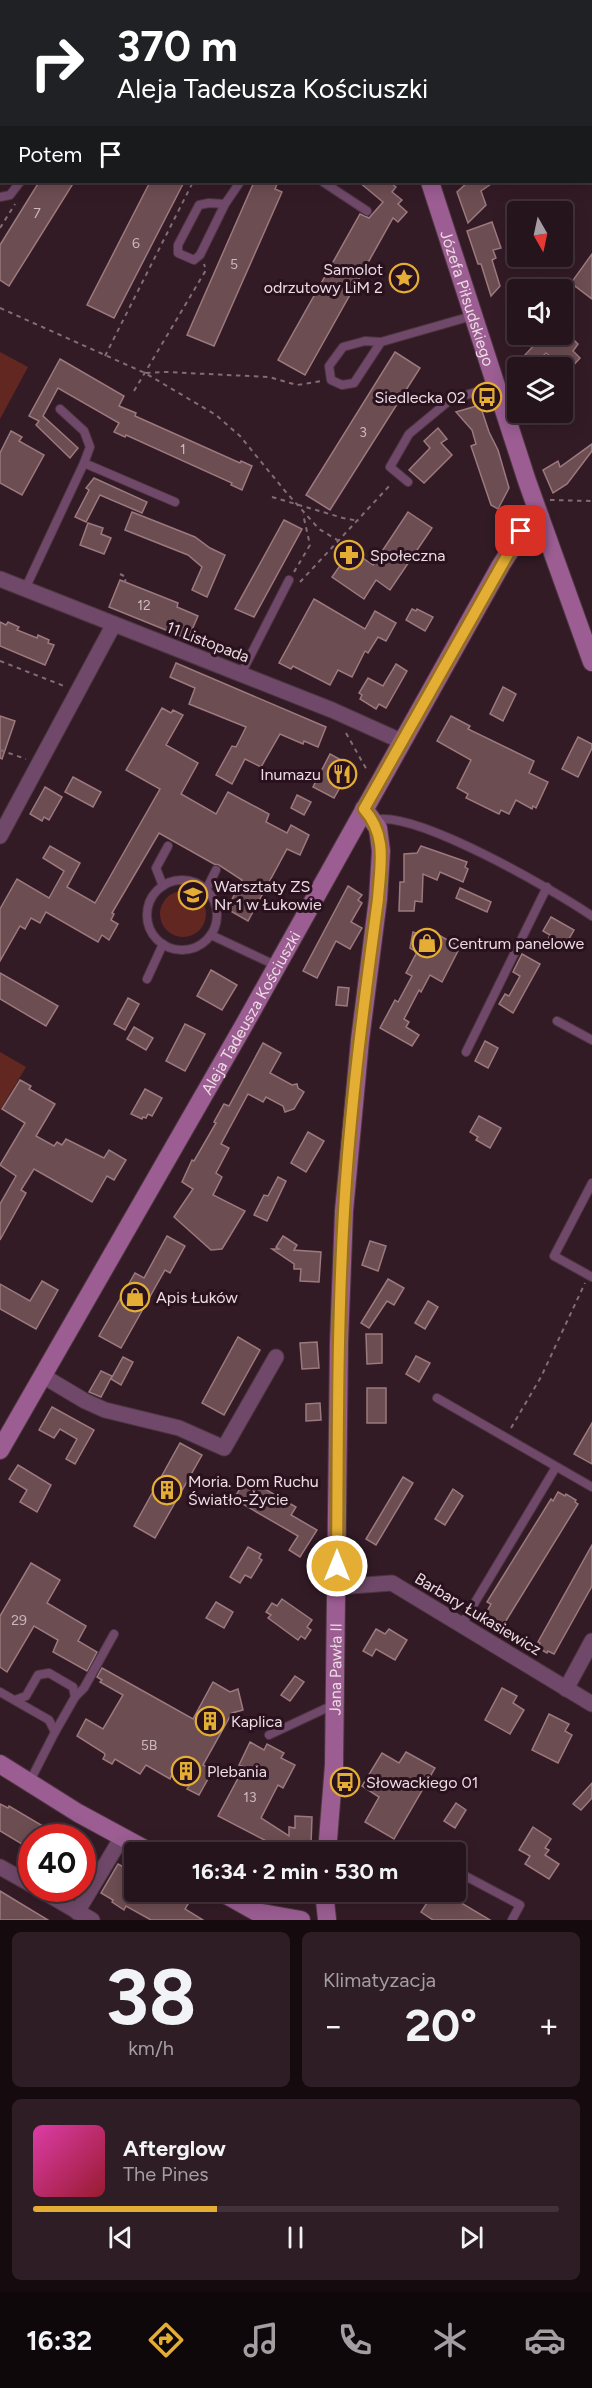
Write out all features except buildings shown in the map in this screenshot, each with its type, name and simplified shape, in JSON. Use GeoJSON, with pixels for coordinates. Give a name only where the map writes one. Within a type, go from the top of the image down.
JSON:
{"type":"FeatureCollection","features":[{"type":"Feature","properties":{"kind":"street","name":"Józefa Piłsudskiego"},"geometry":{"type":"LineString","coordinates":[[430,183],[540,517],[592,662]]}},
{"type":"Feature","properties":{"kind":"street","name":"Aleja Tadeusza Kościuszki"},"geometry":{"type":"LineString","coordinates":[[0,1450],[277,966],[369,815],[381,780],[401,741],[521,531],[529,521],[540,517]]}},
{"type":"Feature","properties":{"kind":"street","name":"11 Listopada"},"geometry":{"type":"LineString","coordinates":[[0,579],[332,710],[401,741]]}},
{"type":"Feature","properties":{"kind":"street"},"geometry":{"type":"LineString","coordinates":[[0,836],[114,624]]}},
{"type":"Feature","properties":{"kind":"street","name":"Jana Pawła II"},"geometry":{"type":"LineString","coordinates":[[328,1842],[333,1794],[343,1232],[351,1123],[378,899],[381,851],[378,828],[369,815]]}},
{"type":"Feature","properties":{"kind":"street"},"geometry":{"type":"LineString","coordinates":[[43,1376],[105,1410],[178,1428],[224,1448],[276,1357]]}},
{"type":"Feature","properties":{"kind":"street","name":"Barbary Łukasiewicz"},"geometry":{"type":"LineString","coordinates":[[337,1587],[392,1583],[592,1704]]}},
{"type":"Feature","properties":{"kind":"street"},"geometry":{"type":"LineString","coordinates":[[566,1689],[592,1641]]}},
{"type":"Feature","properties":{"kind":"street"},"geometry":{"type":"LineString","coordinates":[[0,1764],[131,1842]]}},
{"type":"Feature","properties":{"kind":"street"},"geometry":{"type":"LineString","coordinates":[[72,1914],[122,1837]]}},
{"type":"Feature","properties":{"kind":"street"},"geometry":{"type":"LineString","coordinates":[[0,1867],[18,1877]]}},
{"type":"Feature","properties":{"kind":"street"},"geometry":{"type":"LineString","coordinates":[[56,1902],[72,1914],[92,1920]]}},
{"type":"Feature","properties":{"kind":"street"},"geometry":{"type":"LineString","coordinates":[[238,1902],[264,1918],[301,1920]]}},
{"type":"Feature","properties":{"kind":"street"},"geometry":{"type":"LineString","coordinates":[[326,1902],[329,1920]]}},
{"type":"Feature","properties":{"kind":"lane"},"geometry":{"type":"LineString","coordinates":[[0,197],[10,195],[19,183]]}},
{"type":"Feature","properties":{"kind":"lane"},"geometry":{"type":"LineString","coordinates":[[225,204],[209,203],[199,206],[178,246],[178,253],[194,260],[200,255],[225,204],[239,183]]}},
{"type":"Feature","properties":{"kind":"lane"},"geometry":{"type":"LineString","coordinates":[[325,183],[367,211]]}},
{"type":"Feature","properties":{"kind":"lane"},"geometry":{"type":"LineString","coordinates":[[381,342],[354,383],[342,385],[331,380],[330,366],[343,347],[365,341],[381,342],[474,316]]}},
{"type":"Feature","properties":{"kind":"lane"},"geometry":{"type":"LineString","coordinates":[[408,482],[390,467],[409,434],[450,400],[496,385]]}},
{"type":"Feature","properties":{"kind":"lane"},"geometry":{"type":"LineString","coordinates":[[25,589],[90,447],[84,431],[60,409]]}},
{"type":"Feature","properties":{"kind":"lane"},"geometry":{"type":"LineString","coordinates":[[84,463],[176,502]]}},
{"type":"Feature","properties":{"kind":"lane"},"geometry":{"type":"LineString","coordinates":[[241,674],[289,580]]}},
{"type":"Feature","properties":{"kind":"lane"},"geometry":{"type":"LineString","coordinates":[[369,815],[417,826],[477,851],[547,887],[592,916]]}},
{"type":"Feature","properties":{"kind":"lane"},"geometry":{"type":"LineString","coordinates":[[162,886],[156,868],[168,846]]}},
{"type":"Feature","properties":{"kind":"lane"},"geometry":{"type":"LineString","coordinates":[[206,890],[216,870]]}},
{"type":"Feature","properties":{"kind":"lane"},"geometry":{"type":"LineString","coordinates":[[189,880],[206,890],[216,909],[216,922],[211,935],[197,947],[180,950],[163,944],[148,922],[148,908],[153,896],[162,886],[175,881],[189,880]]}},
{"type":"Feature","properties":{"kind":"lane"},"geometry":{"type":"LineString","coordinates":[[466,1052],[547,887]]}},
{"type":"Feature","properties":{"kind":"lane"},"geometry":{"type":"LineString","coordinates":[[211,935],[277,966]]}},
{"type":"Feature","properties":{"kind":"lane"},"geometry":{"type":"LineString","coordinates":[[147,979],[163,944]]}},
{"type":"Feature","properties":{"kind":"lane"},"geometry":{"type":"LineString","coordinates":[[557,1021],[592,1040]]}},
{"type":"Feature","properties":{"kind":"lane"},"geometry":{"type":"LineString","coordinates":[[590,1276],[554,1256],[592,1183]]}},
{"type":"Feature","properties":{"kind":"lane"},"geometry":{"type":"LineString","coordinates":[[437,1398],[592,1487]]}},
{"type":"Feature","properties":{"kind":"lane"},"geometry":{"type":"LineString","coordinates":[[462,1624],[556,1467]]}},
{"type":"Feature","properties":{"kind":"lane"},"geometry":{"type":"LineString","coordinates":[[29,1783],[55,1732],[75,1697],[84,1688],[114,1634]]}},
{"type":"Feature","properties":{"kind":"lane"},"geometry":{"type":"LineString","coordinates":[[27,1707],[26,1696],[38,1675],[49,1673],[73,1687],[75,1697]]}},
{"type":"Feature","properties":{"kind":"lane"},"geometry":{"type":"LineString","coordinates":[[0,1692],[49,1720],[62,1720]]}},
{"type":"Feature","properties":{"kind":"lane"},"geometry":{"type":"LineString","coordinates":[[15,1700],[26,1696]]}},
{"type":"Feature","properties":{"kind":"lane"},"geometry":{"type":"LineString","coordinates":[[269,1735],[335,1704]]}},
{"type":"Feature","properties":{"kind":"lane"},"geometry":{"type":"LineString","coordinates":[[49,1720],[55,1732]]}},
{"type":"Feature","properties":{"kind":"lane"},"geometry":{"type":"LineString","coordinates":[[466,1875],[520,1905],[512,1920]]}},
{"type":"Feature","properties":{"kind":"path"},"geometry":{"type":"LineString","coordinates":[[105,356],[192,183]]}},
{"type":"Feature","properties":{"kind":"path"},"geometry":{"type":"LineString","coordinates":[[134,391],[206,270],[200,255]]}},
{"type":"Feature","properties":{"kind":"path"},"geometry":{"type":"LineString","coordinates":[[0,308],[145,373],[216,415],[240,436],[319,529],[339,541]]}},
{"type":"Feature","properties":{"kind":"path"},"geometry":{"type":"LineString","coordinates":[[145,373],[269,377],[297,385],[331,380]]}},
{"type":"Feature","properties":{"kind":"path"},"geometry":{"type":"LineString","coordinates":[[303,511],[310,545],[289,580],[298,583],[392,482]]}},
{"type":"Feature","properties":{"kind":"path"},"geometry":{"type":"LineString","coordinates":[[272,497],[343,518],[359,520]]}},
{"type":"Feature","properties":{"kind":"path"},"geometry":{"type":"LineString","coordinates":[[548,500],[592,501]]}},
{"type":"Feature","properties":{"kind":"path"},"geometry":{"type":"LineString","coordinates":[[120,574],[126,577],[125,582]]}},
{"type":"Feature","properties":{"kind":"path"},"geometry":{"type":"LineString","coordinates":[[0,661],[71,689]]}},
{"type":"Feature","properties":{"kind":"path"},"geometry":{"type":"LineString","coordinates":[[342,725],[365,771],[381,780]]}},
{"type":"Feature","properties":{"kind":"path"},"geometry":{"type":"LineString","coordinates":[[0,750],[32,761]]}},
{"type":"Feature","properties":{"kind":"path"},"geometry":{"type":"LineString","coordinates":[[505,1438],[541,1377],[590,1276]]}},
{"type":"Feature","properties":{"kind":"shaded area"},"geometry":{"type":"Polygon","coordinates":[[[0,352],[28,367],[0,419],[0,352]]]}},
{"type":"Feature","properties":{"kind":"shaded area"},"geometry":{"type":"Polygon","coordinates":[[[183,891],[199,898],[206,914],[199,930],[183,937],[167,930],[160,914],[167,898],[183,891]]]}},
{"type":"Feature","properties":{"kind":"shaded area"},"geometry":{"type":"Polygon","coordinates":[[[0,1052],[26,1067],[0,1110],[0,1052]]]}},
{"type":"Feature","properties":{"kind":"place","name":"Samolot odrzutowy LiM 2"},"geometry":{"type":"Point","coordinates":[404,278]}},
{"type":"Feature","properties":{"kind":"place","name":"Siedlecka 02"},"geometry":{"type":"Point","coordinates":[487,397]}},
{"type":"Feature","properties":{"kind":"place","name":"Społeczna"},"geometry":{"type":"Point","coordinates":[349,555]}},
{"type":"Feature","properties":{"kind":"place","name":"Inumazu"},"geometry":{"type":"Point","coordinates":[342,774]}},
{"type":"Feature","properties":{"kind":"place","name":"Warsztaty ZS Nr 1 w Łukowie"},"geometry":{"type":"Point","coordinates":[193,895]}},
{"type":"Feature","properties":{"kind":"place","name":"Centrum panelowe"},"geometry":{"type":"Point","coordinates":[427,943]}},
{"type":"Feature","properties":{"kind":"place","name":"Apis Łuków"},"geometry":{"type":"Point","coordinates":[135,1297]}},
{"type":"Feature","properties":{"kind":"place","name":"Moria. Dom Ruchu Światło-Życie"},"geometry":{"type":"Point","coordinates":[167,1490]}},
{"type":"Feature","properties":{"kind":"place","name":"Kaplica"},"geometry":{"type":"Point","coordinates":[210,1721]}},
{"type":"Feature","properties":{"kind":"place","name":"Plebania"},"geometry":{"type":"Point","coordinates":[186,1771]}},
{"type":"Feature","properties":{"kind":"place","name":"Słowackiego 01"},"geometry":{"type":"Point","coordinates":[345,1782]}},
{"type":"Feature","properties":{"kind":"route"},"geometry":{"type":"LineString","coordinates":[[337,1566],[339,1342],[344,1211],[351,1123],[378,899],[381,851],[378,828],[364,809],[521,531]]}}]}
